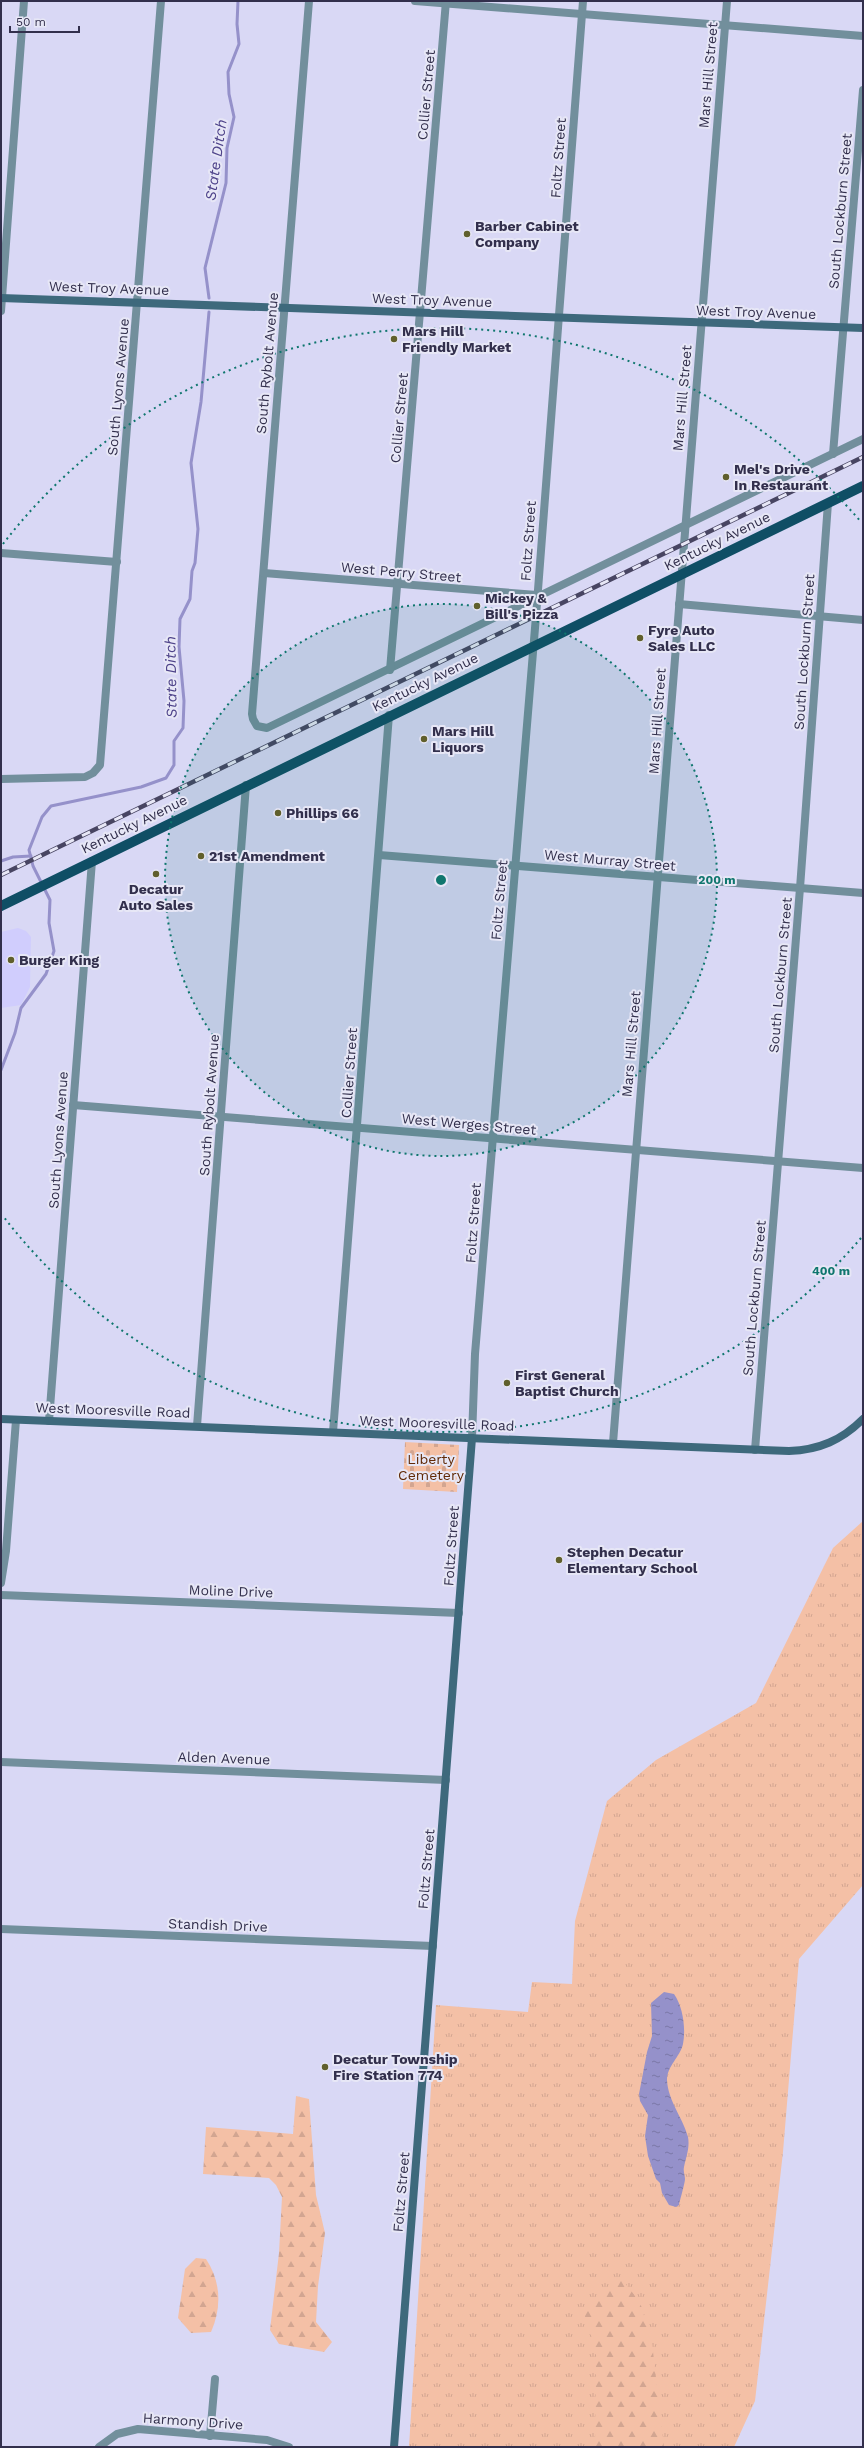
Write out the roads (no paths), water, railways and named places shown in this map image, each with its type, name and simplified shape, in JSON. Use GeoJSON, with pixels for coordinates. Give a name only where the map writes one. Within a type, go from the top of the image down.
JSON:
{"type":"FeatureCollection","features":[{"type":"Feature","properties":{"kind":"main road","name":"Kentucky Avenue"},"geometry":{"type":"LineString","coordinates":[[1,906],[389,715],[863,486]]}},
{"type":"Feature","properties":{"kind":"street"},"geometry":{"type":"LineString","coordinates":[[1,311],[24,1]]}},
{"type":"Feature","properties":{"kind":"street","name":"South Lyons Avenue"},"geometry":{"type":"LineString","coordinates":[[1,779],[85,777],[93,773],[100,765],[161,1]]}},
{"type":"Feature","properties":{"kind":"street","name":"South Rybolt Avenue"},"geometry":{"type":"LineString","coordinates":[[309,1],[252,714],[253,719],[258,726],[267,728],[390,670]]}},
{"type":"Feature","properties":{"kind":"street"},"geometry":{"type":"LineString","coordinates":[[415,1],[446,2],[863,36]]}},
{"type":"Feature","properties":{"kind":"street","name":"Foltz Street"},"geometry":{"type":"LineString","coordinates":[[394,2447],[460,1613],[472,1438],[475,1354],[537,597],[583,1]]}},
{"type":"Feature","properties":{"kind":"street","name":"Mars Hill Street"},"geometry":{"type":"LineString","coordinates":[[613,1443],[727,1]]}},
{"type":"Feature","properties":{"kind":"street","name":"Collier Street"},"geometry":{"type":"LineString","coordinates":[[390,670],[446,2]]}},
{"type":"Feature","properties":{"kind":"street","name":"South Lockburn Street"},"geometry":{"type":"LineString","coordinates":[[833,454],[863,90]]}},
{"type":"Feature","properties":{"kind":"street","name":"West Troy Avenue"},"geometry":{"type":"LineString","coordinates":[[2,298],[863,328]]}},
{"type":"Feature","properties":{"kind":"street"},"geometry":{"type":"LineString","coordinates":[[390,670],[863,439]]}},
{"type":"Feature","properties":{"kind":"street","name":"South Lockburn Street"},"geometry":{"type":"LineString","coordinates":[[755,1450],[800,888],[828,503]]}},
{"type":"Feature","properties":{"kind":"street"},"geometry":{"type":"LineString","coordinates":[[1,553],[117,562]]}},
{"type":"Feature","properties":{"kind":"street","name":"West Perry Street"},"geometry":{"type":"LineString","coordinates":[[264,572],[537,597]]}},
{"type":"Feature","properties":{"kind":"street"},"geometry":{"type":"LineString","coordinates":[[679,604],[863,620]]}},
{"type":"Feature","properties":{"kind":"street","name":"Collier Street"},"geometry":{"type":"LineString","coordinates":[[333,1432],[389,715]]}},
{"type":"Feature","properties":{"kind":"street","name":"South Rybolt Avenue"},"geometry":{"type":"LineString","coordinates":[[197,1426],[246,785]]}},
{"type":"Feature","properties":{"kind":"street","name":"West Murray Street"},"geometry":{"type":"LineString","coordinates":[[379,855],[863,893]]}},
{"type":"Feature","properties":{"kind":"street","name":"South Lyons Avenue"},"geometry":{"type":"LineString","coordinates":[[49,1421],[92,861]]}},
{"type":"Feature","properties":{"kind":"street","name":"West Werges Street"},"geometry":{"type":"LineString","coordinates":[[73,1105],[863,1168]]}},
{"type":"Feature","properties":{"kind":"street","name":"West Mooresville Road"},"geometry":{"type":"LineString","coordinates":[[1,1419],[796,1451],[818,1448],[840,1438],[863,1419]]}},
{"type":"Feature","properties":{"kind":"street"},"geometry":{"type":"LineString","coordinates":[[1,1583],[6,1551],[16,1420]]}},
{"type":"Feature","properties":{"kind":"street","name":"Moline Drive"},"geometry":{"type":"LineString","coordinates":[[1,1595],[460,1613]]}},
{"type":"Feature","properties":{"kind":"street","name":"Alden Avenue"},"geometry":{"type":"LineString","coordinates":[[1,1762],[446,1780]]}},
{"type":"Feature","properties":{"kind":"street","name":"Standish Drive"},"geometry":{"type":"LineString","coordinates":[[1,1929],[433,1946]]}},
{"type":"Feature","properties":{"kind":"street"},"geometry":{"type":"LineString","coordinates":[[210,2436],[215,2379]]}},
{"type":"Feature","properties":{"kind":"street","name":"Harmony Drive"},"geometry":{"type":"LineString","coordinates":[[99,2447],[116,2434],[133,2430],[267,2440],[289,2447]]}},
{"type":"Feature","properties":{"kind":"water"},"geometry":{"type":"Polygon","coordinates":[[[664,1992],[674,1994],[682,2011],[684,2025],[683,2044],[669,2070],[667,2080],[670,2095],[688,2137],[688,2149],[684,2168],[685,2181],[679,2205],[676,2207],[669,2205],[662,2193],[660,2183],[656,2179],[648,2156],[645,2136],[648,2115],[640,2101],[639,2094],[647,2052],[652,2036],[651,2003],[664,1992]]]}},
{"type":"Feature","properties":{"kind":"waterway","name":"State Ditch"},"geometry":{"type":"LineString","coordinates":[[209,298],[205,268],[226,183],[227,148],[234,117],[229,94],[228,72],[239,44],[237,24],[238,1]]}},
{"type":"Feature","properties":{"kind":"waterway","name":"State Ditch"},"geometry":{"type":"LineString","coordinates":[[1,1070],[15,1033],[21,1008],[46,974],[54,951],[49,923],[50,900],[33,866],[29,850],[42,817],[51,806],[141,787],[166,778],[174,765],[174,741],[183,728],[184,701],[179,647],[180,619],[190,599],[198,529],[191,463],[201,402],[209,312]]}},
{"type":"Feature","properties":{"kind":"waterway"},"geometry":{"type":"LineString","coordinates":[[1,861],[13,857],[31,856]]}},
{"type":"Feature","properties":{"kind":"railway"},"geometry":{"type":"LineString","coordinates":[[1,875],[863,457]]}},
{"type":"Feature","properties":{"kind":"place","name":"Barber Cabinet Company"},"geometry":{"type":"Point","coordinates":[467,234]}},
{"type":"Feature","properties":{"kind":"place","name":"Mars Hill Friendly Market"},"geometry":{"type":"Point","coordinates":[394,339]}},
{"type":"Feature","properties":{"kind":"place","name":"Mel's Drive In Restaurant"},"geometry":{"type":"Point","coordinates":[726,477]}},
{"type":"Feature","properties":{"kind":"place","name":"Mickey & Bill's Pizza"},"geometry":{"type":"Point","coordinates":[477,606]}},
{"type":"Feature","properties":{"kind":"place","name":"Fyre Auto Sales LLC"},"geometry":{"type":"Point","coordinates":[640,638]}},
{"type":"Feature","properties":{"kind":"place","name":"Mars Hill Liquors"},"geometry":{"type":"Point","coordinates":[424,739]}},
{"type":"Feature","properties":{"kind":"place","name":"Phillips 66"},"geometry":{"type":"Point","coordinates":[278,813]}},
{"type":"Feature","properties":{"kind":"place","name":"21st Amendment"},"geometry":{"type":"Point","coordinates":[201,856]}},
{"type":"Feature","properties":{"kind":"place","name":"Decatur Auto Sales"},"geometry":{"type":"Point","coordinates":[156,874]}},
{"type":"Feature","properties":{"kind":"place","name":"Burger King"},"geometry":{"type":"Point","coordinates":[11,960]}},
{"type":"Feature","properties":{"kind":"place","name":"First General Baptist Church"},"geometry":{"type":"Point","coordinates":[507,1383]}},
{"type":"Feature","properties":{"kind":"place","name":"Stephen Decatur Elementary School"},"geometry":{"type":"Point","coordinates":[559,1560]}},
{"type":"Feature","properties":{"kind":"place","name":"Decatur Township Fire Station 774"},"geometry":{"type":"Point","coordinates":[325,2067]}},
{"type":"Feature","properties":{"kind":"park label","name":"Liberty Cemetery"},"geometry":{"type":"Point","coordinates":[431,1468]}}]}
